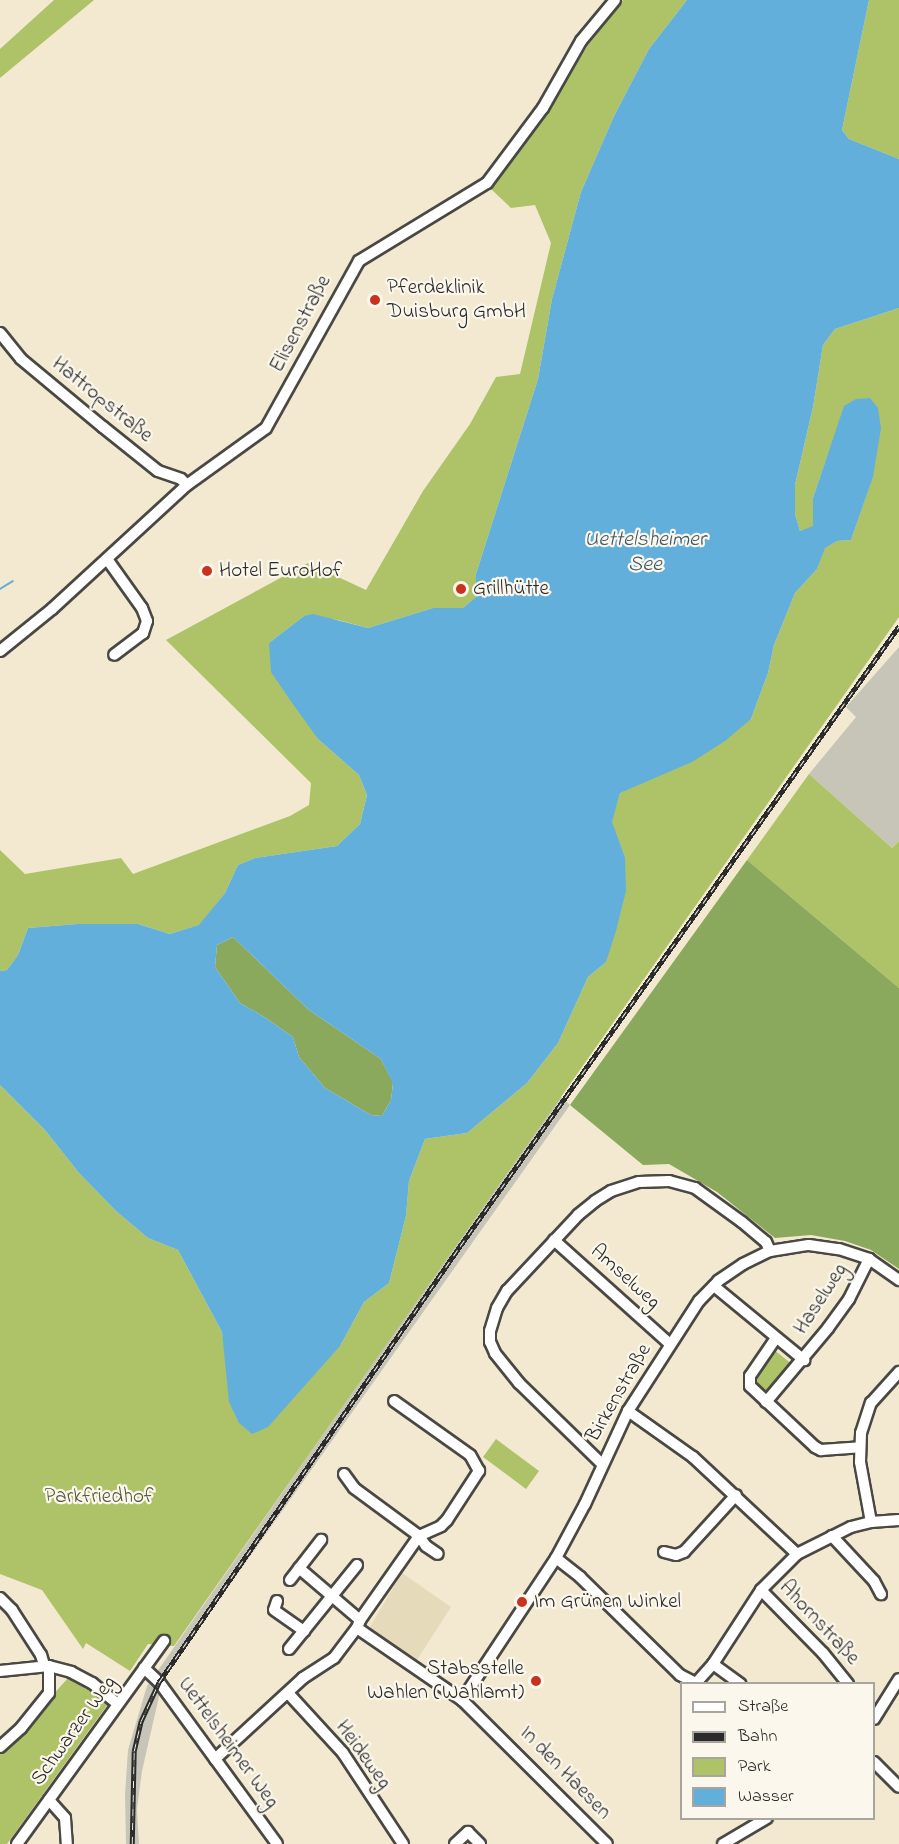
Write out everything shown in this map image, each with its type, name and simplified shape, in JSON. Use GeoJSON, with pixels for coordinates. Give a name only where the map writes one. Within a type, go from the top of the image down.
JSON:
{"type":"FeatureCollection","features":[{"type":"Feature","properties":{"kind":"street","name":"Elisenstraße"},"geometry":{"type":"LineString","coordinates":[[0,651],[52,609],[188,485],[266,428],[359,261],[487,183],[543,108],[581,41],[615,0]]}},
{"type":"Feature","properties":{"kind":"street","name":"Hattropstraße"},"geometry":{"type":"LineString","coordinates":[[0,333],[21,359],[103,427],[158,471],[181,479],[188,485]]}},
{"type":"Feature","properties":{"kind":"street"},"geometry":{"type":"LineString","coordinates":[[107,559],[142,608],[147,621],[143,633],[114,656]]}},
{"type":"Feature","properties":{"kind":"street"},"geometry":{"type":"LineString","coordinates":[[602,1464],[519,1383],[503,1365],[490,1342],[492,1321],[507,1291],[578,1215],[611,1191],[639,1182],[659,1180],[686,1185],[708,1196],[766,1242],[770,1251]]}},
{"type":"Feature","properties":{"kind":"street","name":"Amselweg"},"geometry":{"type":"LineString","coordinates":[[554,1240],[670,1344]]}},
{"type":"Feature","properties":{"kind":"street","name":"Birkenstraße"},"geometry":{"type":"LineString","coordinates":[[462,1700],[556,1558],[585,1504],[628,1411],[699,1301],[714,1286],[730,1272],[770,1251],[809,1245],[838,1249],[869,1259],[899,1280]]}},
{"type":"Feature","properties":{"kind":"street","name":"Haselweg"},"geometry":{"type":"LineString","coordinates":[[766,1402],[804,1360],[849,1299],[869,1259]]}},
{"type":"Feature","properties":{"kind":"street","name":"Haselweg"},"geometry":{"type":"LineString","coordinates":[[714,1286],[804,1360]]}},
{"type":"Feature","properties":{"kind":"street","name":"Haselweg"},"geometry":{"type":"LineString","coordinates":[[776,1338],[748,1381],[750,1386],[815,1447],[821,1450],[860,1447]]}},
{"type":"Feature","properties":{"kind":"street"},"geometry":{"type":"LineString","coordinates":[[871,1522],[860,1462],[865,1420],[871,1404],[899,1372]]}},
{"type":"Feature","properties":{"kind":"street"},"geometry":{"type":"LineString","coordinates":[[215,1759],[303,1678],[334,1658],[419,1536],[441,1526],[447,1520],[479,1471],[477,1462],[470,1455],[394,1401]]}},
{"type":"Feature","properties":{"kind":"street"},"geometry":{"type":"LineString","coordinates":[[628,1411],[693,1457],[797,1554]]}},
{"type":"Feature","properties":{"kind":"street"},"geometry":{"type":"LineString","coordinates":[[344,1474],[354,1488],[419,1536],[426,1546],[438,1554]]}},
{"type":"Feature","properties":{"kind":"street"},"geometry":{"type":"LineString","coordinates":[[664,1552],[676,1555],[684,1552],[736,1495]]}},
{"type":"Feature","properties":{"kind":"street"},"geometry":{"type":"LineString","coordinates":[[697,1682],[713,1664],[761,1590],[797,1554],[832,1536],[871,1522],[899,1520]]}},
{"type":"Feature","properties":{"kind":"street"},"geometry":{"type":"LineString","coordinates":[[832,1536],[874,1581],[880,1594]]}},
{"type":"Feature","properties":{"kind":"street"},"geometry":{"type":"LineString","coordinates":[[290,1580],[321,1540]]}},
{"type":"Feature","properties":{"kind":"street"},"geometry":{"type":"LineString","coordinates":[[556,1558],[580,1578],[673,1669],[691,1682]]}},
{"type":"Feature","properties":{"kind":"street"},"geometry":{"type":"LineString","coordinates":[[289,1649],[317,1617],[357,1564]]}},
{"type":"Feature","properties":{"kind":"street","name":"In den Haesen"},"geometry":{"type":"LineString","coordinates":[[299,1568],[329,1591],[332,1597],[359,1624],[462,1700],[607,1844]]}},
{"type":"Feature","properties":{"kind":"street","name":"Ahornstraße"},"geometry":{"type":"LineString","coordinates":[[761,1590],[823,1653],[847,1682]]}},
{"type":"Feature","properties":{"kind":"street"},"geometry":{"type":"LineString","coordinates":[[0,1598],[41,1655],[46,1665],[49,1693],[21,1728],[2,1741]]}},
{"type":"Feature","properties":{"kind":"street"},"geometry":{"type":"LineString","coordinates":[[277,1601],[274,1610],[304,1631]]}},
{"type":"Feature","properties":{"kind":"street","name":"Schwarzer Weg"},"geometry":{"type":"LineString","coordinates":[[17,1844],[164,1641]]}},
{"type":"Feature","properties":{"kind":"street"},"geometry":{"type":"LineString","coordinates":[[713,1664],[740,1682]]}},
{"type":"Feature","properties":{"kind":"street"},"geometry":{"type":"LineString","coordinates":[[0,1671],[46,1665],[70,1672],[92,1683],[118,1704]]}},
{"type":"Feature","properties":{"kind":"street","name":"Uettelsheimer Weg"},"geometry":{"type":"LineString","coordinates":[[144,1668],[159,1682],[277,1844]]}},
{"type":"Feature","properties":{"kind":"street"},"geometry":{"type":"LineString","coordinates":[[875,1715],[899,1679]]}},
{"type":"Feature","properties":{"kind":"street","name":"Heideweg"},"geometry":{"type":"LineString","coordinates":[[288,1693],[343,1753],[403,1844]]}},
{"type":"Feature","properties":{"kind":"street"},"geometry":{"type":"LineString","coordinates":[[875,1764],[899,1788]]}},
{"type":"Feature","properties":{"kind":"street"},"geometry":{"type":"LineString","coordinates":[[49,1800],[65,1818],[67,1844]]}},
{"type":"Feature","properties":{"kind":"street"},"geometry":{"type":"LineString","coordinates":[[723,1844],[764,1820]]}},
{"type":"Feature","properties":{"kind":"street"},"geometry":{"type":"LineString","coordinates":[[456,1844],[468,1832],[480,1844]]}},
{"type":"Feature","properties":{"kind":"shaded area"},"geometry":{"type":"Polygon","coordinates":[[[899,647],[899,841],[892,848],[809,774],[856,717],[846,707],[899,647]]]}},
{"type":"Feature","properties":{"kind":"shaded area"},"geometry":{"type":"Polygon","coordinates":[[[560,1096],[570,1105],[163,1679],[142,1771],[137,1809],[139,1844],[126,1844],[125,1795],[128,1750],[147,1686],[560,1096]]]}},
{"type":"Feature","properties":{"kind":"shaded area"},"geometry":{"type":"Polygon","coordinates":[[[402,1573],[451,1607],[417,1660],[368,1630],[402,1573]]]}},
{"type":"Feature","properties":{"kind":"green space"},"geometry":{"type":"Polygon","coordinates":[[[54,0],[94,0],[0,78],[0,49],[54,0]]]}},
{"type":"Feature","properties":{"kind":"green space"},"geometry":{"type":"Polygon","coordinates":[[[623,0],[687,0],[649,49],[614,116],[581,192],[552,299],[538,379],[476,574],[476,597],[463,608],[433,608],[368,628],[338,620],[304,616],[269,643],[318,739],[359,775],[367,795],[360,824],[337,846],[255,858],[238,865],[225,893],[200,925],[170,934],[138,924],[77,924],[28,928],[18,955],[7,970],[0,971],[0,850],[25,874],[121,858],[133,874],[290,816],[309,805],[311,783],[166,640],[308,563],[366,590],[423,491],[470,424],[496,377],[520,374],[551,243],[535,205],[511,208],[491,189],[498,175],[544,116],[588,45],[623,0]]]}},
{"type":"Feature","properties":{"kind":"green space"},"geometry":{"type":"Polygon","coordinates":[[[869,0],[899,0],[899,159],[849,139],[842,130],[869,0]]]}},
{"type":"Feature","properties":{"kind":"green space","name":"Parkfriedhof"},"geometry":{"type":"Polygon","coordinates":[[[899,308],[899,617],[174,1646],[148,1644],[130,1671],[86,1643],[83,1649],[42,1590],[0,1574],[0,1085],[45,1130],[79,1173],[116,1211],[148,1238],[178,1250],[222,1332],[227,1366],[340,1346],[364,1302],[389,1283],[406,1216],[409,1181],[425,1139],[467,1133],[527,1083],[558,1043],[588,977],[606,962],[625,857],[611,822],[620,793],[751,719],[768,673],[774,645],[795,593],[817,569],[824,548],[837,541],[851,540],[870,485],[828,454],[813,498],[813,527],[800,531],[795,514],[795,485],[813,407],[823,345],[835,329],[899,308]]]}},
{"type":"Feature","properties":{"kind":"green space"},"geometry":{"type":"Polygon","coordinates":[[[809,774],[892,848],[899,841],[899,988],[747,860],[809,774]]]}},
{"type":"Feature","properties":{"kind":"green space"},"geometry":{"type":"Polygon","coordinates":[[[747,860],[899,988],[899,1269],[871,1250],[845,1241],[811,1235],[775,1238],[717,1192],[669,1164],[643,1165],[570,1105],[747,860]]]}},
{"type":"Feature","properties":{"kind":"green space"},"geometry":{"type":"Polygon","coordinates":[[[233,937],[309,1010],[381,1059],[393,1083],[391,1100],[382,1116],[371,1115],[325,1088],[299,1057],[293,1037],[240,1003],[215,967],[217,945],[233,937]]]}},
{"type":"Feature","properties":{"kind":"green space"},"geometry":{"type":"Polygon","coordinates":[[[773,1349],[793,1365],[769,1392],[759,1391],[754,1386],[753,1375],[773,1349]]]}},
{"type":"Feature","properties":{"kind":"green space"},"geometry":{"type":"Polygon","coordinates":[[[496,1439],[539,1471],[526,1489],[483,1457],[496,1439]]]}},
{"type":"Feature","properties":{"kind":"green space"},"geometry":{"type":"Polygon","coordinates":[[[69,1677],[108,1704],[7,1844],[0,1844],[0,1753],[69,1677]]]}},
{"type":"Feature","properties":{"kind":"water","name":"Uettelsheimer See"},"geometry":{"type":"Polygon","coordinates":[[[687,0],[869,0],[842,130],[849,139],[899,159],[899,308],[835,329],[823,345],[813,407],[795,485],[795,514],[800,531],[813,526],[813,498],[844,406],[856,399],[870,398],[878,408],[881,428],[873,477],[851,540],[837,541],[825,548],[817,569],[795,593],[774,645],[768,673],[751,719],[725,741],[692,762],[620,793],[612,822],[625,857],[626,891],[606,962],[588,977],[558,1043],[527,1083],[467,1133],[425,1139],[409,1181],[406,1216],[389,1283],[364,1302],[340,1346],[268,1427],[252,1434],[239,1423],[229,1402],[222,1332],[178,1250],[148,1238],[116,1211],[79,1173],[45,1130],[0,1085],[0,971],[7,970],[18,955],[28,928],[77,924],[138,924],[170,934],[199,925],[225,893],[238,865],[255,858],[337,846],[360,824],[367,795],[359,775],[318,739],[290,700],[271,672],[269,643],[304,616],[313,614],[368,628],[433,608],[463,608],[476,597],[476,574],[538,379],[552,299],[581,192],[614,116],[649,49],[687,0]],[[233,937],[217,945],[215,967],[240,1003],[293,1037],[299,1057],[325,1088],[371,1115],[382,1116],[391,1100],[393,1084],[381,1059],[309,1010],[233,937]]]}},
{"type":"Feature","properties":{"kind":"waterway"},"geometry":{"type":"LineString","coordinates":[[0,589],[13,581]]}},
{"type":"Feature","properties":{"kind":"railway"},"geometry":{"type":"LineString","coordinates":[[132,1844],[134,1751],[141,1721],[159,1682],[460,1246],[899,626]]}},
{"type":"Feature","properties":{"kind":"place","name":"Pferdeklinik Duisburg GmbH"},"geometry":{"type":"Point","coordinates":[375,300]}},
{"type":"Feature","properties":{"kind":"place","name":"Hotel EuroHof"},"geometry":{"type":"Point","coordinates":[207,571]}},
{"type":"Feature","properties":{"kind":"place","name":"Grillhütte"},"geometry":{"type":"Point","coordinates":[461,589]}},
{"type":"Feature","properties":{"kind":"place","name":"Im Grünen Winkel"},"geometry":{"type":"Point","coordinates":[522,1602]}},
{"type":"Feature","properties":{"kind":"place","name":"Stabsstelle Wahlen (Wahlamt)"},"geometry":{"type":"Point","coordinates":[536,1681]}}]}
